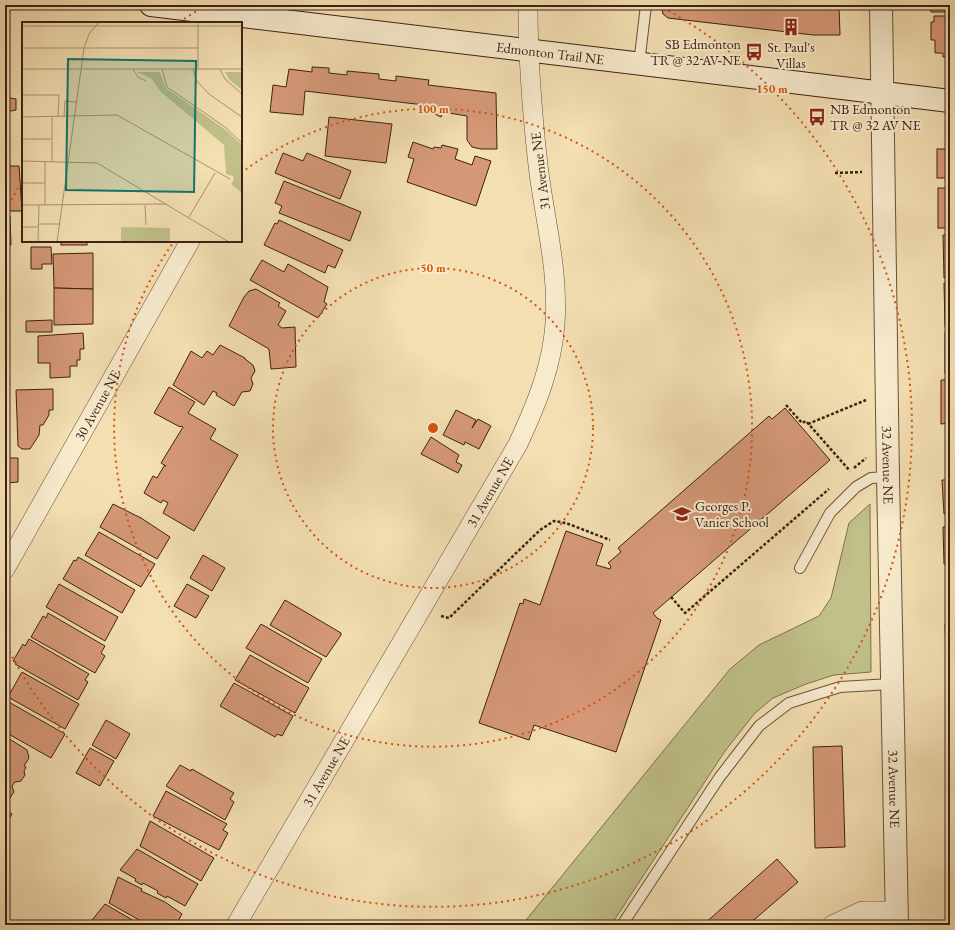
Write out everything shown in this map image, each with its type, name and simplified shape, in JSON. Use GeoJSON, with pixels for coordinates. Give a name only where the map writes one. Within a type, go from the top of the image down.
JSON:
{"type":"FeatureCollection","features":[{"type":"Feature","properties":{"kind":"street","name":"Edmonton Trail NE"},"geometry":{"type":"LineString","coordinates":[[151,5],[213,14],[950,101]]}},
{"type":"Feature","properties":{"kind":"street","name":"31 Avenue NE"},"geometry":{"type":"LineString","coordinates":[[236,925],[518,444],[538,401],[548,366],[555,323],[553,264],[538,165],[529,51],[528,5]]}},
{"type":"Feature","properties":{"kind":"street","name":"32 Avenue NE"},"geometry":{"type":"LineString","coordinates":[[881,5],[896,918]]}},
{"type":"Feature","properties":{"kind":"street","name":"30 Avenue NE"},"geometry":{"type":"LineString","coordinates":[[5,569],[189,242]]}},
{"type":"Feature","properties":{"kind":"street"},"geometry":{"type":"LineString","coordinates":[[832,925],[862,911],[896,918]]}},
{"type":"Feature","properties":{"kind":"lane"},"geometry":{"type":"LineString","coordinates":[[639,64],[646,5]]}},
{"type":"Feature","properties":{"kind":"lane"},"geometry":{"type":"LineString","coordinates":[[800,568],[830,513],[856,487],[871,478],[888,477]]}},
{"type":"Feature","properties":{"kind":"lane"},"geometry":{"type":"LineString","coordinates":[[622,925],[719,778],[759,726],[789,703],[840,687],[891,684]]}},
{"type":"Feature","properties":{"kind":"path"},"geometry":{"type":"LineString","coordinates":[[835,173],[854,172]]}},
{"type":"Feature","properties":{"kind":"path"},"geometry":{"type":"LineString","coordinates":[[808,424],[870,399]]}},
{"type":"Feature","properties":{"kind":"path"},"geometry":{"type":"LineString","coordinates":[[786,405],[802,424],[806,421],[850,471]]}},
{"type":"Feature","properties":{"kind":"path"},"geometry":{"type":"LineString","coordinates":[[844,476],[871,454]]}},
{"type":"Feature","properties":{"kind":"path"},"geometry":{"type":"LineString","coordinates":[[672,597],[685,613],[832,486]]}},
{"type":"Feature","properties":{"kind":"path"},"geometry":{"type":"LineString","coordinates":[[440,616],[449,618],[540,530],[554,521],[566,523],[610,540]]}},
{"type":"Feature","properties":{"kind":"green space"},"geometry":{"type":"Polygon","coordinates":[[[870,504],[871,672],[834,675],[806,684],[773,698],[755,713],[725,751],[611,925],[522,925],[730,669],[759,645],[819,616],[831,598],[849,523],[870,504]]]}},
{"type":"Feature","properties":{"kind":"building","name":"St. Paul's Villas"},"geometry":{"type":"Polygon","coordinates":[[[661,5],[839,5],[840,35],[813,35],[668,18],[663,14],[661,5]]]}},
{"type":"Feature","properties":{"kind":"building"},"geometry":{"type":"Polygon","coordinates":[[[930,5],[950,5],[950,12],[931,12],[930,5]]]}},
{"type":"Feature","properties":{"kind":"building"},"geometry":{"type":"Polygon","coordinates":[[[934,16],[950,16],[950,56],[943,57],[943,53],[935,53],[935,40],[931,40],[931,22],[934,22],[934,16]]]}},
{"type":"Feature","properties":{"kind":"building"},"geometry":{"type":"Polygon","coordinates":[[[750,43],[759,43],[759,48],[750,48],[750,43]]]}},
{"type":"Feature","properties":{"kind":"building"},"geometry":{"type":"Polygon","coordinates":[[[312,67],[329,68],[329,73],[347,75],[347,71],[379,74],[379,79],[396,81],[396,76],[429,80],[428,85],[496,93],[497,149],[481,149],[472,147],[467,140],[467,116],[443,112],[441,117],[431,112],[433,106],[305,91],[303,115],[270,112],[273,85],[286,87],[289,69],[312,72],[312,67]]]}},
{"type":"Feature","properties":{"kind":"building"},"geometry":{"type":"Polygon","coordinates":[[[5,97],[16,99],[16,110],[5,112],[5,97]]]}},
{"type":"Feature","properties":{"kind":"building"},"geometry":{"type":"Polygon","coordinates":[[[329,117],[392,124],[386,163],[325,156],[329,117]]]}},
{"type":"Feature","properties":{"kind":"building"},"geometry":{"type":"Polygon","coordinates":[[[413,142],[433,149],[434,147],[441,148],[442,145],[458,149],[455,159],[472,165],[475,156],[491,161],[476,206],[407,182],[414,159],[408,157],[413,142]]]}},
{"type":"Feature","properties":{"kind":"building"},"geometry":{"type":"Polygon","coordinates":[[[937,149],[950,149],[950,178],[937,178],[937,149]]]}},
{"type":"Feature","properties":{"kind":"building"},"geometry":{"type":"Polygon","coordinates":[[[283,153],[303,161],[307,153],[351,171],[340,199],[275,173],[283,153]]]}},
{"type":"Feature","properties":{"kind":"building"},"geometry":{"type":"Polygon","coordinates":[[[5,166],[19,166],[22,211],[5,211],[5,166]]]}},
{"type":"Feature","properties":{"kind":"building"},"geometry":{"type":"Polygon","coordinates":[[[284,181],[361,212],[350,241],[279,213],[282,206],[275,203],[284,181]]]}},
{"type":"Feature","properties":{"kind":"building"},"geometry":{"type":"Polygon","coordinates":[[[938,188],[950,188],[950,228],[938,228],[938,188]]]}},
{"type":"Feature","properties":{"kind":"building"},"geometry":{"type":"Polygon","coordinates":[[[5,216],[10,216],[11,245],[5,245],[5,216]]]}},
{"type":"Feature","properties":{"kind":"building"},"geometry":{"type":"Polygon","coordinates":[[[279,220],[343,250],[335,268],[328,265],[325,273],[264,245],[275,223],[277,224],[279,220]]]}},
{"type":"Feature","properties":{"kind":"building"},"geometry":{"type":"Polygon","coordinates":[[[943,235],[950,235],[950,278],[944,278],[943,235]]]}},
{"type":"Feature","properties":{"kind":"building"},"geometry":{"type":"Polygon","coordinates":[[[61,242],[87,242],[87,245],[61,245],[61,242]]]}},
{"type":"Feature","properties":{"kind":"building"},"geometry":{"type":"Polygon","coordinates":[[[31,247],[51,247],[52,264],[42,264],[42,269],[31,269],[31,247]]]}},
{"type":"Feature","properties":{"kind":"building"},"geometry":{"type":"Polygon","coordinates":[[[5,252],[9,252],[8,323],[5,323],[5,252]]]}},
{"type":"Feature","properties":{"kind":"building"},"geometry":{"type":"Polygon","coordinates":[[[93,253],[93,289],[54,288],[53,254],[93,253]]]}},
{"type":"Feature","properties":{"kind":"building"},"geometry":{"type":"Polygon","coordinates":[[[262,260],[284,272],[288,264],[328,287],[324,302],[327,304],[318,318],[250,280],[262,260]]]}},
{"type":"Feature","properties":{"kind":"building"},"geometry":{"type":"Polygon","coordinates":[[[944,283],[950,283],[950,326],[945,327],[944,283]]]}},
{"type":"Feature","properties":{"kind":"building"},"geometry":{"type":"Polygon","coordinates":[[[54,288],[93,289],[93,324],[54,325],[54,288]]]}},
{"type":"Feature","properties":{"kind":"building"},"geometry":{"type":"Polygon","coordinates":[[[256,289],[280,303],[278,306],[286,311],[278,325],[282,328],[295,327],[296,367],[271,369],[269,349],[229,326],[244,297],[249,291],[256,289]]]}},
{"type":"Feature","properties":{"kind":"building"},"geometry":{"type":"Polygon","coordinates":[[[52,320],[52,332],[26,332],[26,321],[52,320]]]}},
{"type":"Feature","properties":{"kind":"building"},"geometry":{"type":"Polygon","coordinates":[[[83,333],[84,349],[80,349],[80,360],[77,360],[77,366],[70,366],[70,377],[50,378],[50,363],[38,363],[38,336],[83,333]]]}},
{"type":"Feature","properties":{"kind":"building"},"geometry":{"type":"Polygon","coordinates":[[[945,333],[950,333],[950,373],[945,373],[945,333]]]}},
{"type":"Feature","properties":{"kind":"building"},"geometry":{"type":"Polygon","coordinates":[[[220,345],[245,358],[253,365],[255,371],[251,378],[253,384],[250,391],[242,392],[234,406],[216,395],[217,393],[213,391],[204,405],[173,385],[191,351],[202,358],[207,351],[213,355],[220,345]]]}},
{"type":"Feature","properties":{"kind":"building"},"geometry":{"type":"Polygon","coordinates":[[[941,380],[950,380],[950,423],[941,424],[941,380]]]}},
{"type":"Feature","properties":{"kind":"building"},"geometry":{"type":"Polygon","coordinates":[[[169,387],[195,402],[188,413],[216,429],[210,439],[238,455],[194,531],[163,513],[168,503],[163,500],[161,503],[144,493],[153,476],[157,478],[164,466],[166,466],[161,463],[183,427],[180,427],[154,413],[169,387]]]}},
{"type":"Feature","properties":{"kind":"building"},"geometry":{"type":"Polygon","coordinates":[[[53,389],[53,410],[49,410],[49,415],[43,425],[40,425],[39,435],[30,449],[22,449],[18,446],[16,390],[53,389]]]}},
{"type":"Feature","properties":{"kind":"building"},"geometry":{"type":"Polygon","coordinates":[[[785,408],[830,460],[653,613],[661,620],[616,752],[534,725],[529,740],[479,723],[520,603],[523,604],[524,599],[540,605],[566,531],[603,544],[596,565],[610,569],[611,566],[608,563],[621,552],[618,548],[769,416],[772,419],[785,408]]]}},
{"type":"Feature","properties":{"kind":"building"},"geometry":{"type":"Polygon","coordinates":[[[456,410],[476,420],[472,428],[478,419],[491,426],[479,449],[465,442],[464,445],[443,435],[456,410]]]}},
{"type":"Feature","properties":{"kind":"building"},"geometry":{"type":"Polygon","coordinates":[[[950,430],[950,465],[947,465],[946,431],[950,430]]]}},
{"type":"Feature","properties":{"kind":"building"},"geometry":{"type":"Polygon","coordinates":[[[431,437],[459,455],[456,462],[462,465],[458,473],[421,454],[431,437]]]}},
{"type":"Feature","properties":{"kind":"building"},"geometry":{"type":"Polygon","coordinates":[[[5,458],[18,458],[18,482],[7,483],[7,486],[5,486],[5,458]]]}},
{"type":"Feature","properties":{"kind":"building"},"geometry":{"type":"Polygon","coordinates":[[[942,480],[950,480],[950,514],[944,514],[942,480]]]}},
{"type":"Feature","properties":{"kind":"building"},"geometry":{"type":"Polygon","coordinates":[[[113,504],[141,518],[170,537],[157,559],[100,527],[113,504]]]}},
{"type":"Feature","properties":{"kind":"building"},"geometry":{"type":"Polygon","coordinates":[[[943,527],[950,527],[950,564],[944,564],[943,527]]]}},
{"type":"Feature","properties":{"kind":"building"},"geometry":{"type":"Polygon","coordinates":[[[99,532],[155,564],[141,587],[85,555],[99,532]]]}},
{"type":"Feature","properties":{"kind":"building"},"geometry":{"type":"Polygon","coordinates":[[[203,555],[225,568],[212,591],[190,578],[203,555]]]}},
{"type":"Feature","properties":{"kind":"building"},"geometry":{"type":"Polygon","coordinates":[[[78,557],[135,590],[122,613],[63,579],[74,560],[76,561],[78,557]]]}},
{"type":"Feature","properties":{"kind":"building"},"geometry":{"type":"Polygon","coordinates":[[[59,584],[118,617],[105,641],[46,607],[59,584]]]}},
{"type":"Feature","properties":{"kind":"building"},"geometry":{"type":"Polygon","coordinates":[[[187,584],[209,596],[196,618],[174,606],[187,584]]]}},
{"type":"Feature","properties":{"kind":"building"},"geometry":{"type":"Polygon","coordinates":[[[285,600],[341,633],[326,657],[270,625],[285,600]]]}},
{"type":"Feature","properties":{"kind":"building"},"geometry":{"type":"Polygon","coordinates":[[[48,613],[105,646],[101,653],[105,656],[95,673],[31,637],[43,616],[46,618],[48,613]]]}},
{"type":"Feature","properties":{"kind":"building"},"geometry":{"type":"Polygon","coordinates":[[[950,623],[950,661],[946,661],[945,624],[950,623]]]}},
{"type":"Feature","properties":{"kind":"building"},"geometry":{"type":"Polygon","coordinates":[[[261,624],[322,659],[308,683],[246,648],[261,624]]]}},
{"type":"Feature","properties":{"kind":"building"},"geometry":{"type":"Polygon","coordinates":[[[29,639],[89,674],[85,680],[88,682],[78,700],[15,664],[16,662],[13,661],[23,644],[25,646],[29,639]]]}},
{"type":"Feature","properties":{"kind":"building"},"geometry":{"type":"Polygon","coordinates":[[[250,655],[309,688],[295,713],[235,680],[250,655]]]}},
{"type":"Feature","properties":{"kind":"building"},"geometry":{"type":"Polygon","coordinates":[[[22,672],[79,704],[65,729],[8,697],[22,672]]]}},
{"type":"Feature","properties":{"kind":"building"},"geometry":{"type":"Polygon","coordinates":[[[234,683],[293,716],[282,736],[277,734],[275,737],[220,706],[234,683]]]}},
{"type":"Feature","properties":{"kind":"building"},"geometry":{"type":"Polygon","coordinates":[[[7,701],[65,734],[51,758],[5,732],[5,705],[7,701]]]}},
{"type":"Feature","properties":{"kind":"building"},"geometry":{"type":"Polygon","coordinates":[[[106,720],[130,734],[116,759],[92,745],[106,720]]]}},
{"type":"Feature","properties":{"kind":"building"},"geometry":{"type":"Polygon","coordinates":[[[947,727],[950,727],[950,810],[948,810],[947,727]]]}},
{"type":"Feature","properties":{"kind":"building"},"geometry":{"type":"Polygon","coordinates":[[[5,738],[8,738],[27,750],[29,758],[24,766],[26,767],[24,771],[25,775],[21,781],[15,782],[12,786],[14,792],[10,798],[5,799],[5,738]]]}},
{"type":"Feature","properties":{"kind":"building"},"geometry":{"type":"Polygon","coordinates":[[[842,746],[845,847],[815,848],[813,747],[842,746]]]}},
{"type":"Feature","properties":{"kind":"building"},"geometry":{"type":"Polygon","coordinates":[[[90,748],[114,761],[100,786],[76,773],[90,748]]]}},
{"type":"Feature","properties":{"kind":"building"},"geometry":{"type":"Polygon","coordinates":[[[180,765],[191,771],[192,769],[234,793],[230,799],[234,802],[225,820],[166,786],[180,765]]]}},
{"type":"Feature","properties":{"kind":"building"},"geometry":{"type":"Polygon","coordinates":[[[166,791],[227,824],[223,830],[228,833],[219,850],[153,816],[166,791]]]}},
{"type":"Feature","properties":{"kind":"building"},"geometry":{"type":"Polygon","coordinates":[[[5,810],[12,814],[5,826],[5,810]]]}},
{"type":"Feature","properties":{"kind":"building"},"geometry":{"type":"Polygon","coordinates":[[[150,821],[214,858],[201,881],[140,846],[150,821]]]}},
{"type":"Feature","properties":{"kind":"building"},"geometry":{"type":"Polygon","coordinates":[[[948,821],[950,821],[950,903],[948,821]]]}},
{"type":"Feature","properties":{"kind":"building"},"geometry":{"type":"Polygon","coordinates":[[[5,826],[10,828],[5,836],[5,826]]]}},
{"type":"Feature","properties":{"kind":"building"},"geometry":{"type":"Polygon","coordinates":[[[137,849],[198,884],[185,906],[167,896],[166,898],[157,893],[158,891],[143,883],[142,885],[135,881],[136,879],[120,870],[137,849]]]}},
{"type":"Feature","properties":{"kind":"building"},"geometry":{"type":"Polygon","coordinates":[[[777,859],[798,882],[748,925],[703,925],[777,859]]]}},
{"type":"Feature","properties":{"kind":"building"},"geometry":{"type":"Polygon","coordinates":[[[118,877],[142,889],[141,891],[165,902],[182,914],[176,925],[148,925],[109,903],[118,877]]]}},
{"type":"Feature","properties":{"kind":"building"},"geometry":{"type":"Polygon","coordinates":[[[105,904],[141,925],[88,925],[105,904]]]}},
{"type":"Feature","properties":{"kind":"place","name":"St. Paul's Villas"},"geometry":{"type":"Point","coordinates":[791,27]}},
{"type":"Feature","properties":{"kind":"place","name":"SB Edmonton TR @ 32 AV NE"},"geometry":{"type":"Point","coordinates":[754,52]}},
{"type":"Feature","properties":{"kind":"place","name":"NB Edmonton TR @ 32 AV NE"},"geometry":{"type":"Point","coordinates":[817,117]}},
{"type":"Feature","properties":{"kind":"place","name":"Georges P. Vanier School"},"geometry":{"type":"Point","coordinates":[682,514]}}]}
